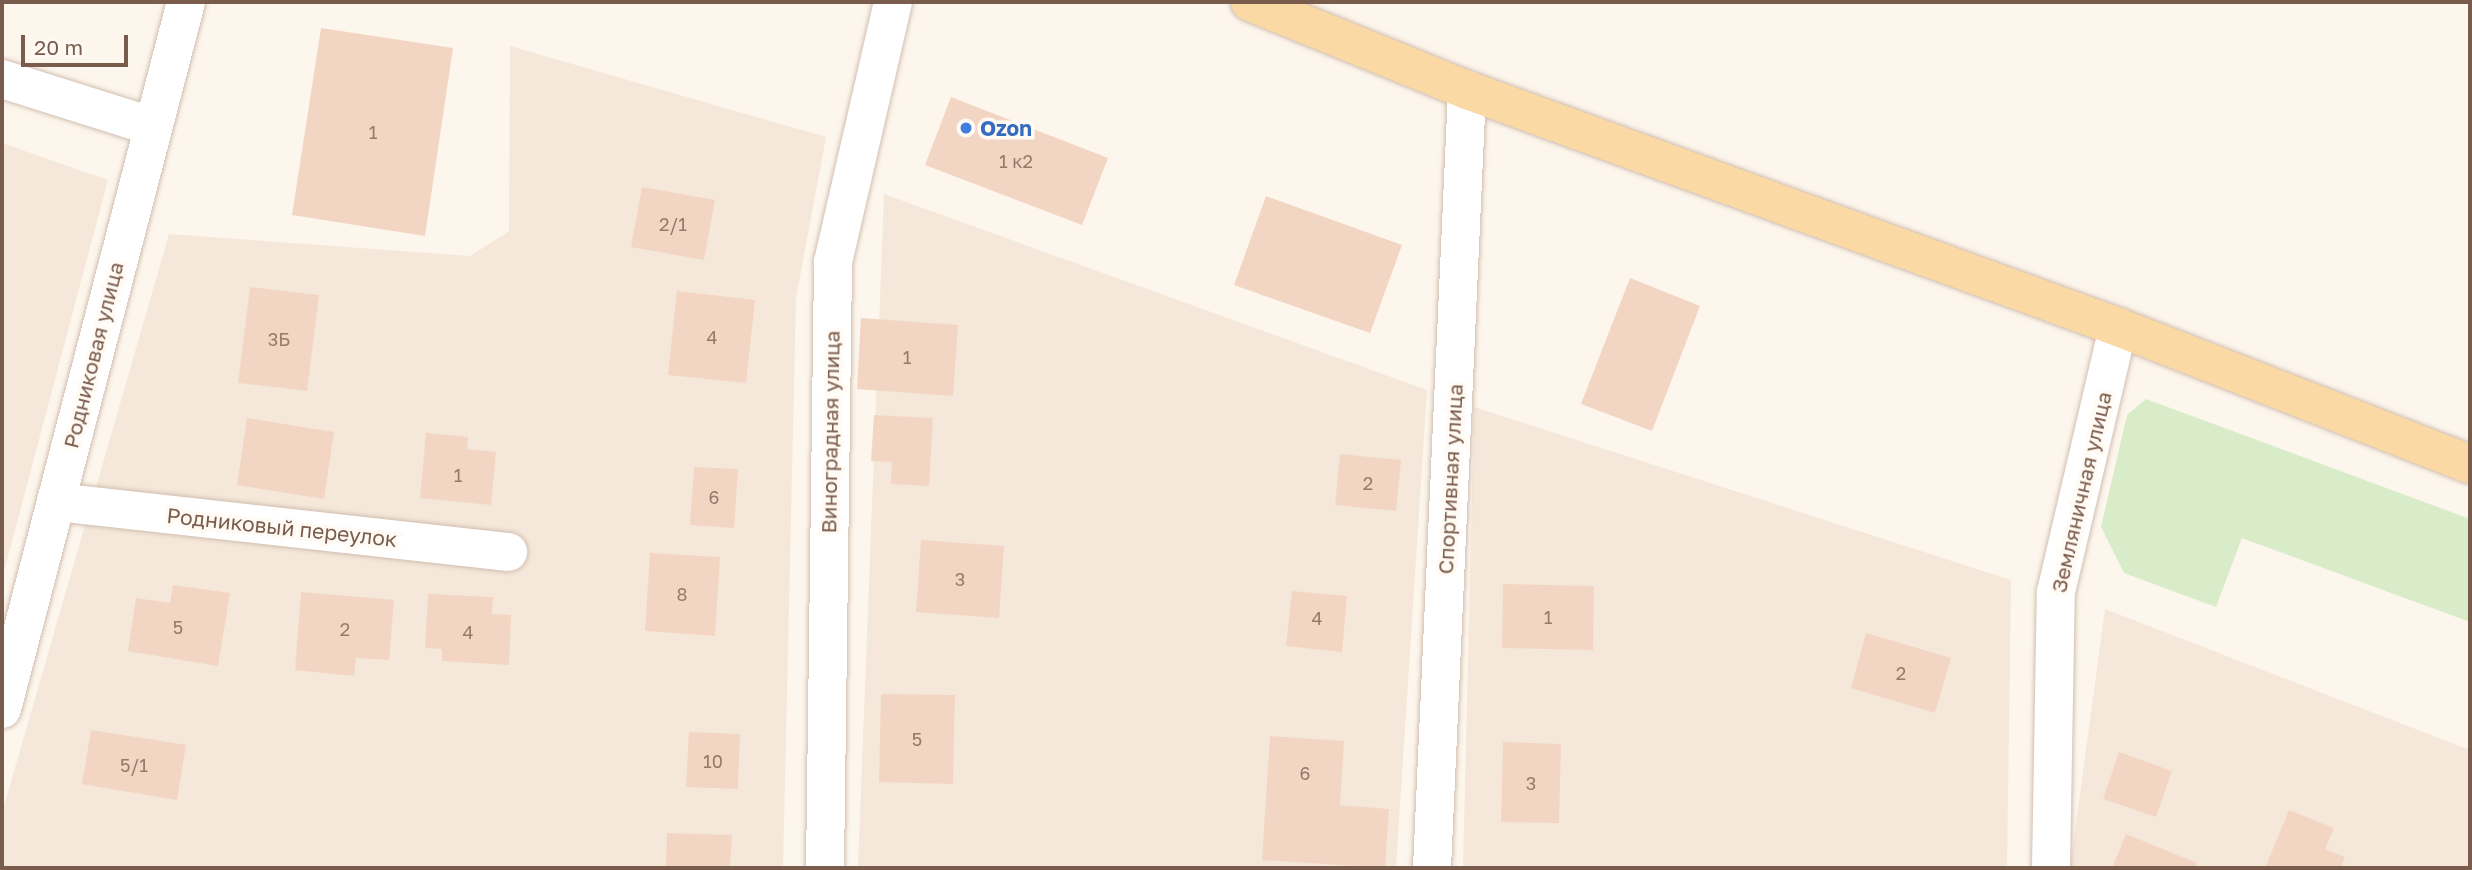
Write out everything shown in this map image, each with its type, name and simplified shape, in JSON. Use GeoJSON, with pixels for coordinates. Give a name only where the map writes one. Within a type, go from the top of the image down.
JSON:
{"type":"FeatureCollection","features":[{"type":"Feature","properties":{"kind":"main road"},"geometry":{"type":"LineString","coordinates":[[1250,2],[1467,90],[2119,327],[2470,464]]}},
{"type":"Feature","properties":{"kind":"street","name":"Родниковая улица"},"geometry":{"type":"LineString","coordinates":[[2,709],[151,125],[186,2]]}},
{"type":"Feature","properties":{"kind":"street","name":"Виноградная улица"},"geometry":{"type":"LineString","coordinates":[[825,868],[832,262],[893,2]]}},
{"type":"Feature","properties":{"kind":"street"},"geometry":{"type":"LineString","coordinates":[[2,79],[151,125]]}},
{"type":"Feature","properties":{"kind":"street","name":"Спортивная улица"},"geometry":{"type":"LineString","coordinates":[[1432,868],[1467,90]]}},
{"type":"Feature","properties":{"kind":"street","name":"Земляничная улица"},"geometry":{"type":"LineString","coordinates":[[2051,868],[2056,592],[2119,327]]}},
{"type":"Feature","properties":{"kind":"street","name":"Родниковый переулок"},"geometry":{"type":"LineString","coordinates":[[56,502],[508,552]]}},
{"type":"Feature","properties":{"kind":"shaded area"},"geometry":{"type":"Polygon","coordinates":[[[510,46],[826,137],[796,299],[783,868],[2,868],[2,813],[169,234],[470,256],[509,231],[510,46]]]}},
{"type":"Feature","properties":{"kind":"shaded area"},"geometry":{"type":"Polygon","coordinates":[[[2,143],[108,180],[2,579],[2,143]]]}},
{"type":"Feature","properties":{"kind":"shaded area"},"geometry":{"type":"Polygon","coordinates":[[[884,194],[1427,390],[1396,868],[858,868],[884,194]]]}},
{"type":"Feature","properties":{"kind":"shaded area"},"geometry":{"type":"Polygon","coordinates":[[[1474,407],[2011,580],[2007,868],[1463,868],[1474,407]]]}},
{"type":"Feature","properties":{"kind":"shaded area"},"geometry":{"type":"Polygon","coordinates":[[[2105,609],[2470,750],[2470,868],[2070,868],[2105,609]]]}},
{"type":"Feature","properties":{"kind":"green space"},"geometry":{"type":"Polygon","coordinates":[[[2146,399],[2470,519],[2470,622],[2242,538],[2216,607],[2124,573],[2101,527],[2127,415],[2146,399]]]}},
{"type":"Feature","properties":{"kind":"building"},"geometry":{"type":"Polygon","coordinates":[[[321,28],[453,48],[425,236],[292,215],[321,28]]]}},
{"type":"Feature","properties":{"kind":"building"},"geometry":{"type":"Polygon","coordinates":[[[951,97],[1108,158],[1082,225],[925,165],[951,97]]]}},
{"type":"Feature","properties":{"kind":"building"},"geometry":{"type":"Polygon","coordinates":[[[642,187],[715,200],[704,260],[631,247],[642,187]]]}},
{"type":"Feature","properties":{"kind":"building"},"geometry":{"type":"Polygon","coordinates":[[[1266,196],[1402,245],[1370,333],[1234,285],[1266,196]]]}},
{"type":"Feature","properties":{"kind":"building"},"geometry":{"type":"Polygon","coordinates":[[[1630,278],[1700,306],[1652,431],[1581,404],[1630,278]]]}},
{"type":"Feature","properties":{"kind":"building"},"geometry":{"type":"Polygon","coordinates":[[[250,287],[319,295],[307,391],[238,383],[250,287]]]}},
{"type":"Feature","properties":{"kind":"building"},"geometry":{"type":"Polygon","coordinates":[[[677,291],[755,300],[746,383],[668,375],[677,291]]]}},
{"type":"Feature","properties":{"kind":"building"},"geometry":{"type":"Polygon","coordinates":[[[861,318],[958,325],[953,396],[857,389],[861,318]]]}},
{"type":"Feature","properties":{"kind":"building"},"geometry":{"type":"Polygon","coordinates":[[[874,415],[933,418],[929,486],[891,484],[892,462],[871,461],[874,415]]]}},
{"type":"Feature","properties":{"kind":"building"},"geometry":{"type":"Polygon","coordinates":[[[247,418],[334,432],[324,499],[237,485],[247,418]]]}},
{"type":"Feature","properties":{"kind":"building"},"geometry":{"type":"Polygon","coordinates":[[[426,433],[468,437],[467,449],[496,452],[491,505],[420,498],[426,433]]]}},
{"type":"Feature","properties":{"kind":"building"},"geometry":{"type":"Polygon","coordinates":[[[1340,454],[1401,460],[1396,511],[1335,505],[1340,454]]]}},
{"type":"Feature","properties":{"kind":"building"},"geometry":{"type":"Polygon","coordinates":[[[694,467],[738,469],[734,528],[690,525],[694,467]]]}},
{"type":"Feature","properties":{"kind":"building"},"geometry":{"type":"Polygon","coordinates":[[[921,540],[1004,546],[999,618],[916,612],[921,540]]]}},
{"type":"Feature","properties":{"kind":"building"},"geometry":{"type":"Polygon","coordinates":[[[650,553],[720,557],[715,636],[645,631],[650,553]]]}},
{"type":"Feature","properties":{"kind":"building"},"geometry":{"type":"Polygon","coordinates":[[[1503,584],[1594,586],[1593,650],[1502,648],[1503,584]]]}},
{"type":"Feature","properties":{"kind":"building"},"geometry":{"type":"Polygon","coordinates":[[[173,585],[230,593],[218,666],[128,651],[136,598],[170,603],[173,585]]]}},
{"type":"Feature","properties":{"kind":"building"},"geometry":{"type":"Polygon","coordinates":[[[1292,591],[1347,596],[1342,652],[1286,646],[1292,591]]]}},
{"type":"Feature","properties":{"kind":"building"},"geometry":{"type":"Polygon","coordinates":[[[301,592],[394,600],[389,660],[356,658],[354,676],[295,670],[301,592]]]}},
{"type":"Feature","properties":{"kind":"building"},"geometry":{"type":"Polygon","coordinates":[[[428,594],[493,597],[492,614],[511,615],[509,665],[442,661],[442,649],[425,648],[428,594]]]}},
{"type":"Feature","properties":{"kind":"building"},"geometry":{"type":"Polygon","coordinates":[[[1866,633],[1951,658],[1935,713],[1851,688],[1866,633]]]}},
{"type":"Feature","properties":{"kind":"building"},"geometry":{"type":"Polygon","coordinates":[[[881,694],[955,695],[953,784],[879,782],[881,694]]]}},
{"type":"Feature","properties":{"kind":"building"},"geometry":{"type":"Polygon","coordinates":[[[91,730],[186,745],[177,800],[82,784],[91,730]]]}},
{"type":"Feature","properties":{"kind":"building"},"geometry":{"type":"Polygon","coordinates":[[[689,732],[740,734],[738,789],[686,787],[689,732]]]}},
{"type":"Feature","properties":{"kind":"building"},"geometry":{"type":"Polygon","coordinates":[[[1270,736],[1344,741],[1340,805],[1389,809],[1385,868],[1262,860],[1270,736]]]}},
{"type":"Feature","properties":{"kind":"building"},"geometry":{"type":"Polygon","coordinates":[[[1503,742],[1561,744],[1559,823],[1501,822],[1503,742]]]}},
{"type":"Feature","properties":{"kind":"building"},"geometry":{"type":"Polygon","coordinates":[[[2119,752],[2172,771],[2156,817],[2103,799],[2119,752]]]}},
{"type":"Feature","properties":{"kind":"building"},"geometry":{"type":"Polygon","coordinates":[[[2289,810],[2334,828],[2325,849],[2345,857],[2341,868],[2265,868],[2289,810]]]}},
{"type":"Feature","properties":{"kind":"building"},"geometry":{"type":"Polygon","coordinates":[[[667,833],[732,835],[730,868],[666,868],[667,833]]]}},
{"type":"Feature","properties":{"kind":"building"},"geometry":{"type":"Polygon","coordinates":[[[2126,834],[2197,863],[2195,868],[2112,868],[2126,834]]]}},
{"type":"Feature","properties":{"kind":"place","name":"Ozon"},"geometry":{"type":"Point","coordinates":[966,128]}}]}
